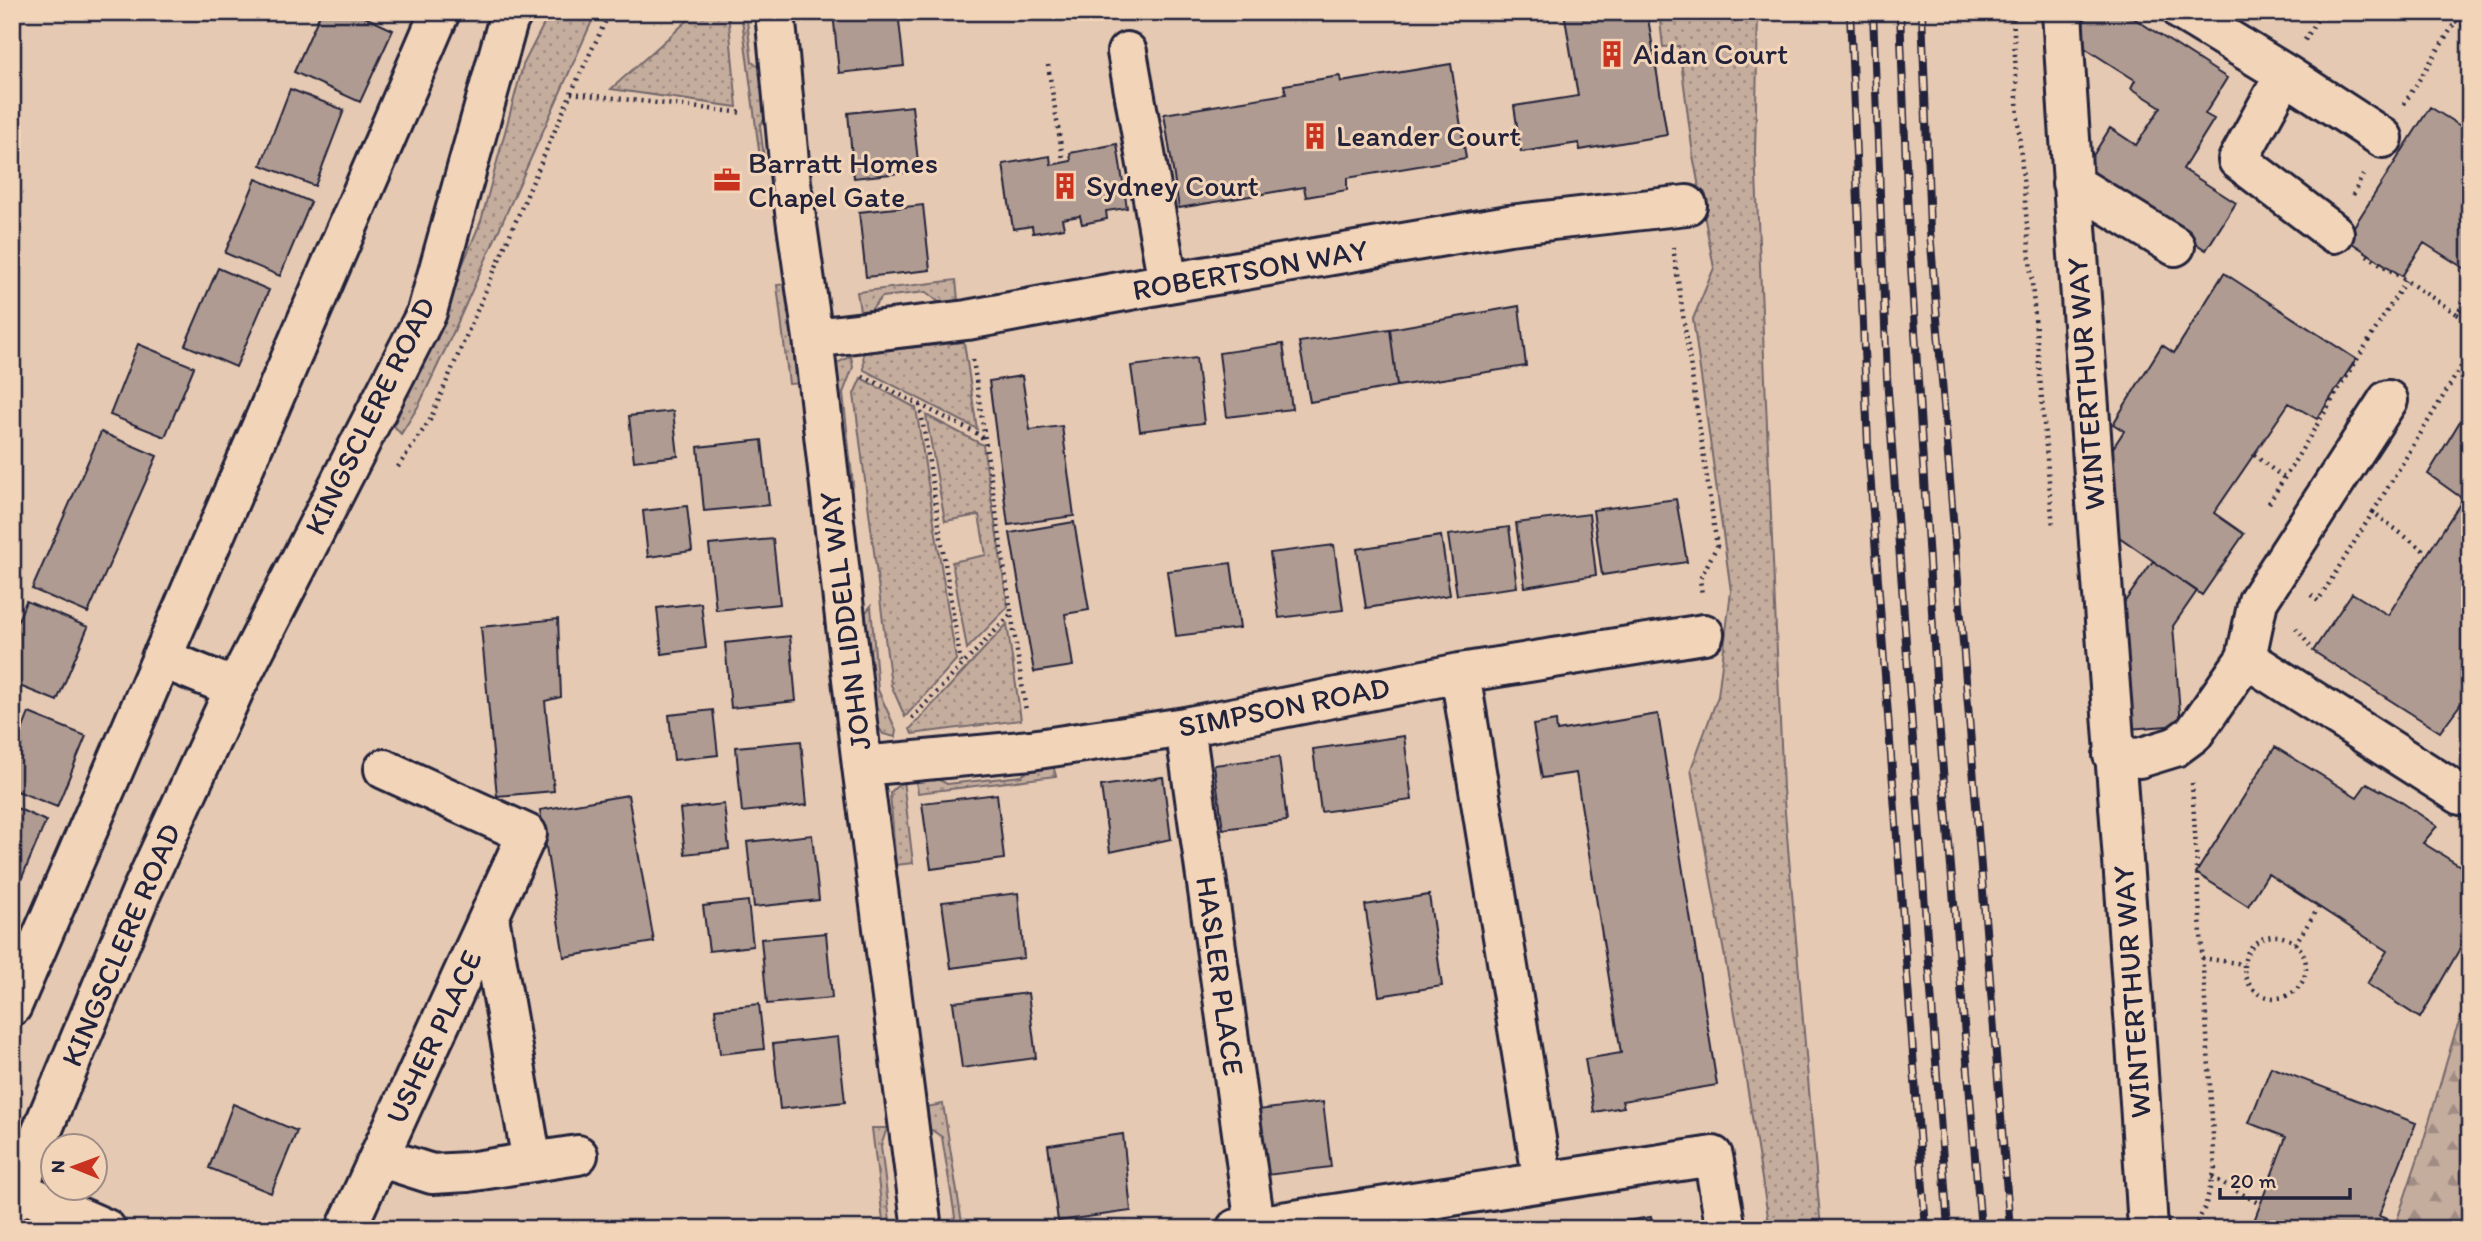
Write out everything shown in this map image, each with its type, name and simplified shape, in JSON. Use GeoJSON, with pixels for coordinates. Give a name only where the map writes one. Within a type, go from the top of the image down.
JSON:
{"type":"FeatureCollection","features":[{"type":"Feature","properties":{"kind":"street"},"geometry":{"type":"LineString","coordinates":[[12,1006],[440,12]]}},
{"type":"Feature","properties":{"kind":"street","name":"KINGSCLERE ROAD"},"geometry":{"type":"LineString","coordinates":[[15,1196],[141,893],[235,688],[427,312],[508,21],[513,12]]}},
{"type":"Feature","properties":{"kind":"street","name":"JOHN LIDDELL WAY"},"geometry":{"type":"LineString","coordinates":[[775,12],[791,183],[813,338],[862,765],[922,1229]]}},
{"type":"Feature","properties":{"kind":"street","name":"WINTERTHUR WAY"},"geometry":{"type":"LineString","coordinates":[[2062,12],[2113,755],[2136,1028],[2148,1229]]}},
{"type":"Feature","properties":{"kind":"street"},"geometry":{"type":"LineString","coordinates":[[2183,12],[2285,74],[2382,138]]}},
{"type":"Feature","properties":{"kind":"street"},"geometry":{"type":"LineString","coordinates":[[1127,52],[1168,283]]}},
{"type":"Feature","properties":{"kind":"street"},"geometry":{"type":"LineString","coordinates":[[2285,74],[2238,160],[2333,233]]}},
{"type":"Feature","properties":{"kind":"street"},"geometry":{"type":"LineString","coordinates":[[2072,183],[2175,246]]}},
{"type":"Feature","properties":{"kind":"street","name":"ROBERTSON WAY"},"geometry":{"type":"LineString","coordinates":[[813,338],[967,320],[1509,225],[1677,206]]}},
{"type":"Feature","properties":{"kind":"street"},"geometry":{"type":"LineString","coordinates":[[2113,755],[2139,758],[2175,747],[2194,733],[2246,658],[2258,601],[2388,400]]}},
{"type":"Feature","properties":{"kind":"street","name":"SIMPSON ROAD"},"geometry":{"type":"LineString","coordinates":[[862,765],[1031,750],[1185,727],[1460,673],[1704,634]]}},
{"type":"Feature","properties":{"kind":"street"},"geometry":{"type":"LineString","coordinates":[[161,658],[235,688]]}},
{"type":"Feature","properties":{"kind":"street"},"geometry":{"type":"LineString","coordinates":[[2246,658],[2461,795]]}},
{"type":"Feature","properties":{"kind":"street"},"geometry":{"type":"LineString","coordinates":[[1460,673],[1543,1182]]}},
{"type":"Feature","properties":{"kind":"street","name":"HASLER PLACE"},"geometry":{"type":"LineString","coordinates":[[1185,727],[1245,1227]]}},
{"type":"Feature","properties":{"kind":"street","name":"USHER PLACE"},"geometry":{"type":"LineString","coordinates":[[346,1229],[527,834],[384,769]]}},
{"type":"Feature","properties":{"kind":"street","name":"USHER PLACE"},"geometry":{"type":"LineString","coordinates":[[489,916],[532,1162]]}},
{"type":"Feature","properties":{"kind":"street","name":"USHER PLACE"},"geometry":{"type":"LineString","coordinates":[[379,1157],[432,1174],[468,1172],[578,1155]]}},
{"type":"Feature","properties":{"kind":"street"},"geometry":{"type":"LineString","coordinates":[[1245,1227],[1429,1214],[1543,1182],[1713,1156],[1726,1229]]}},
{"type":"Feature","properties":{"kind":"street"},"geometry":{"type":"LineString","coordinates":[[15,1196],[106,1229]]}},
{"type":"Feature","properties":{"kind":"path","name":"KINGSCLERE ROAD"},"geometry":{"type":"LineString","coordinates":[[430,420],[571,93],[610,12]]}},
{"type":"Feature","properties":{"kind":"path"},"geometry":{"type":"LineString","coordinates":[[2470,30],[2456,20],[2382,138],[2333,233],[2470,321]]}},
{"type":"Feature","properties":{"kind":"path"},"geometry":{"type":"LineString","coordinates":[[1048,65],[1063,159]]}},
{"type":"Feature","properties":{"kind":"path"},"geometry":{"type":"LineString","coordinates":[[571,93],[746,114]]}},
{"type":"Feature","properties":{"kind":"path"},"geometry":{"type":"LineString","coordinates":[[1677,206],[1675,269],[1717,546],[1700,579],[1704,634]]}},
{"type":"Feature","properties":{"kind":"path"},"geometry":{"type":"LineString","coordinates":[[2457,314],[2470,292]]}},
{"type":"Feature","properties":{"kind":"path"},"geometry":{"type":"LineString","coordinates":[[967,320],[1013,612],[1031,750]]}},
{"type":"Feature","properties":{"kind":"path"},"geometry":{"type":"LineString","coordinates":[[2309,593],[2319,601],[2470,352]]}},
{"type":"Feature","properties":{"kind":"path"},"geometry":{"type":"LineString","coordinates":[[856,372],[985,440]]}},
{"type":"Feature","properties":{"kind":"path"},"geometry":{"type":"LineString","coordinates":[[920,405],[961,664]]}},
{"type":"Feature","properties":{"kind":"path"},"geometry":{"type":"LineString","coordinates":[[2254,455],[2284,478]]}},
{"type":"Feature","properties":{"kind":"path"},"geometry":{"type":"LineString","coordinates":[[2373,512],[2428,554]]}},
{"type":"Feature","properties":{"kind":"path"},"geometry":{"type":"LineString","coordinates":[[907,723],[1013,612]]}},
{"type":"Feature","properties":{"kind":"path"},"geometry":{"type":"LineString","coordinates":[[2296,616],[2296,628],[2313,651]]}},
{"type":"Feature","properties":{"kind":"path"},"geometry":{"type":"LineString","coordinates":[[2192,778],[2215,1168],[2205,1207],[2194,1229]]}},
{"type":"Feature","properties":{"kind":"path"},"geometry":{"type":"LineString","coordinates":[[2295,944],[2319,907]]}},
{"type":"Feature","properties":{"kind":"path"},"geometry":{"type":"LineString","coordinates":[[2277,936],[2295,944],[2305,961],[2305,972],[2302,981],[2286,996],[2275,998],[2255,990],[2248,983],[2244,964],[2246,955],[2259,940],[2277,936]]}},
{"type":"Feature","properties":{"kind":"path"},"geometry":{"type":"LineString","coordinates":[[2203,958],[2244,964]]}},
{"type":"Feature","properties":{"kind":"path"},"geometry":{"type":"LineString","coordinates":[[2212,1177],[2260,1204]]}},
{"type":"Feature","properties":{"kind":"green space"},"geometry":{"type":"Polygon","coordinates":[[[550,12],[596,12],[453,333],[419,405],[401,434],[394,426],[481,221],[523,65],[550,12]]]}},
{"type":"Feature","properties":{"kind":"green space"},"geometry":{"type":"Polygon","coordinates":[[[697,12],[728,12],[737,107],[611,89],[697,12]]]}},
{"type":"Feature","properties":{"kind":"green space"},"geometry":{"type":"Polygon","coordinates":[[[741,12],[746,12],[752,62],[767,72],[772,109],[760,125],[764,157],[760,158],[741,12]]]}},
{"type":"Feature","properties":{"kind":"green space"},"geometry":{"type":"Polygon","coordinates":[[[1659,12],[1758,12],[1755,152],[1783,789],[1821,1229],[1770,1229],[1739,1036],[1691,769],[1718,696],[1731,591],[1693,319],[1714,268],[1693,155],[1679,46],[1663,47],[1659,12]]]}},
{"type":"Feature","properties":{"kind":"green space"},"geometry":{"type":"Polygon","coordinates":[[[956,280],[958,300],[940,303],[926,292],[882,297],[871,310],[860,311],[857,292],[956,280]]]}},
{"type":"Feature","properties":{"kind":"green space"},"geometry":{"type":"Polygon","coordinates":[[[793,283],[805,383],[789,384],[777,285],[793,283]]]}},
{"type":"Feature","properties":{"kind":"green space"},"geometry":{"type":"Polygon","coordinates":[[[964,342],[977,429],[864,370],[863,353],[964,342]]]}},
{"type":"Feature","properties":{"kind":"green space"},"geometry":{"type":"Polygon","coordinates":[[[851,356],[853,367],[843,393],[853,485],[843,478],[835,364],[851,356]]]}},
{"type":"Feature","properties":{"kind":"green space"},"geometry":{"type":"Polygon","coordinates":[[[861,378],[916,408],[956,660],[905,717],[891,685],[854,394],[861,378]]]}},
{"type":"Feature","properties":{"kind":"green space"},"geometry":{"type":"Polygon","coordinates":[[[926,415],[983,445],[1008,607],[967,649],[952,562],[986,555],[979,515],[945,521],[926,415]]]}},
{"type":"Feature","properties":{"kind":"green space"},"geometry":{"type":"Polygon","coordinates":[[[871,606],[878,690],[896,730],[895,737],[883,734],[873,718],[858,621],[871,606]]]}},
{"type":"Feature","properties":{"kind":"green space"},"geometry":{"type":"Polygon","coordinates":[[[1007,624],[1021,720],[912,734],[910,729],[1007,624]]]}},
{"type":"Feature","properties":{"kind":"green space"},"geometry":{"type":"Polygon","coordinates":[[[1051,759],[1056,776],[918,793],[915,776],[928,774],[947,784],[1022,776],[1034,763],[1051,759]]]}},
{"type":"Feature","properties":{"kind":"green space"},"geometry":{"type":"Polygon","coordinates":[[[903,780],[913,863],[896,865],[890,793],[903,780]]]}},
{"type":"Feature","properties":{"kind":"green space"},"geometry":{"type":"Polygon","coordinates":[[[2470,995],[2470,1205],[2461,1229],[2394,1229],[2455,1033],[2470,995]]]}},
{"type":"Feature","properties":{"kind":"green space"},"geometry":{"type":"Polygon","coordinates":[[[943,1104],[963,1229],[949,1229],[955,1217],[942,1137],[930,1129],[926,1107],[943,1104]]]}},
{"type":"Feature","properties":{"kind":"green space"},"geometry":{"type":"Polygon","coordinates":[[[872,1128],[887,1128],[881,1146],[891,1229],[884,1229],[872,1128]]]}},
{"type":"Feature","properties":{"kind":"building"},"geometry":{"type":"Polygon","coordinates":[[[321,12],[354,12],[393,30],[360,102],[294,72],[321,12]]]}},
{"type":"Feature","properties":{"kind":"building"},"geometry":{"type":"Polygon","coordinates":[[[833,12],[898,12],[904,66],[839,73],[833,12]]]}},
{"type":"Feature","properties":{"kind":"building","name":"Aidan Court"},"geometry":{"type":"Polygon","coordinates":[[[1564,12],[1647,12],[1667,135],[1580,150],[1579,143],[1521,152],[1514,106],[1578,96],[1564,12]]]}},
{"type":"Feature","properties":{"kind":"building"},"geometry":{"type":"Polygon","coordinates":[[[2090,12],[2124,12],[2227,78],[2205,114],[2214,119],[2183,169],[2236,203],[2206,250],[2083,172],[2110,128],[2136,145],[2161,107],[2131,88],[2135,80],[2072,40],[2090,12]]]}},
{"type":"Feature","properties":{"kind":"building","name":"Leander Court"},"geometry":{"type":"Polygon","coordinates":[[[1451,64],[1466,158],[1347,178],[1347,190],[1306,197],[1304,187],[1179,208],[1164,114],[1286,94],[1284,85],[1340,76],[1341,82],[1451,64]]]}},
{"type":"Feature","properties":{"kind":"building"},"geometry":{"type":"Polygon","coordinates":[[[290,89],[344,110],[315,186],[261,165],[290,89]]]}},
{"type":"Feature","properties":{"kind":"building"},"geometry":{"type":"Polygon","coordinates":[[[912,106],[919,171],[854,178],[848,113],[912,106]]]}},
{"type":"Feature","properties":{"kind":"building"},"geometry":{"type":"Polygon","coordinates":[[[2430,107],[2470,132],[2470,272],[2424,243],[2402,276],[2346,239],[2430,107]]]}},
{"type":"Feature","properties":{"kind":"building","name":"Sydney Court"},"geometry":{"type":"Polygon","coordinates":[[[1117,144],[1127,208],[1106,211],[1107,219],[1082,224],[1080,216],[1062,219],[1064,228],[1033,233],[1032,226],[1013,229],[1003,164],[1050,156],[1051,165],[1071,161],[1070,153],[1117,144]]]}},
{"type":"Feature","properties":{"kind":"building"},"geometry":{"type":"Polygon","coordinates":[[[256,179],[311,202],[280,276],[225,253],[256,179]]]}},
{"type":"Feature","properties":{"kind":"building"},"geometry":{"type":"Polygon","coordinates":[[[923,205],[930,270],[866,277],[859,212],[923,205]]]}},
{"type":"Feature","properties":{"kind":"building"},"geometry":{"type":"Polygon","coordinates":[[[218,268],[269,290],[236,367],[185,345],[218,268]]]}},
{"type":"Feature","properties":{"kind":"building"},"geometry":{"type":"Polygon","coordinates":[[[2224,273],[2356,359],[2317,419],[2289,403],[2214,513],[2244,534],[2202,595],[2075,506],[2124,431],[2113,424],[2162,345],[2174,353],[2224,273]]]}},
{"type":"Feature","properties":{"kind":"building"},"geometry":{"type":"Polygon","coordinates":[[[1519,306],[1526,366],[1397,386],[1390,329],[1519,306]]]}},
{"type":"Feature","properties":{"kind":"building"},"geometry":{"type":"Polygon","coordinates":[[[1390,329],[1397,386],[1310,402],[1299,342],[1390,329]]]}},
{"type":"Feature","properties":{"kind":"building"},"geometry":{"type":"Polygon","coordinates":[[[138,344],[194,367],[165,437],[110,415],[138,344]]]}},
{"type":"Feature","properties":{"kind":"building"},"geometry":{"type":"Polygon","coordinates":[[[1283,344],[1292,409],[1227,417],[1219,353],[1283,344]]]}},
{"type":"Feature","properties":{"kind":"building"},"geometry":{"type":"Polygon","coordinates":[[[1196,358],[1204,423],[1140,431],[1131,366],[1196,358]]]}},
{"type":"Feature","properties":{"kind":"building"},"geometry":{"type":"Polygon","coordinates":[[[1022,376],[1030,430],[1062,426],[1074,516],[1008,525],[989,381],[1022,376]]]}},
{"type":"Feature","properties":{"kind":"building"},"geometry":{"type":"Polygon","coordinates":[[[673,411],[678,456],[634,461],[629,416],[673,411]]]}},
{"type":"Feature","properties":{"kind":"building"},"geometry":{"type":"Polygon","coordinates":[[[2462,418],[2470,424],[2470,691],[2440,732],[2313,651],[2352,593],[2388,615],[2463,499],[2428,474],[2462,418]]]}},
{"type":"Feature","properties":{"kind":"building"},"geometry":{"type":"Polygon","coordinates":[[[101,432],[157,456],[88,613],[32,589],[101,432]]]}},
{"type":"Feature","properties":{"kind":"building"},"geometry":{"type":"Polygon","coordinates":[[[762,440],[769,505],[704,511],[698,447],[762,440]]]}},
{"type":"Feature","properties":{"kind":"building"},"geometry":{"type":"Polygon","coordinates":[[[1676,499],[1687,562],[1602,575],[1593,510],[1676,499]]]}},
{"type":"Feature","properties":{"kind":"building"},"geometry":{"type":"Polygon","coordinates":[[[687,506],[692,551],[648,557],[643,511],[687,506]]]}},
{"type":"Feature","properties":{"kind":"building"},"geometry":{"type":"Polygon","coordinates":[[[1589,514],[1596,575],[1525,587],[1516,523],[1589,514]]]}},
{"type":"Feature","properties":{"kind":"building"},"geometry":{"type":"Polygon","coordinates":[[[1074,522],[1089,610],[1065,614],[1073,666],[1034,672],[1010,533],[1074,522]]]}},
{"type":"Feature","properties":{"kind":"building"},"geometry":{"type":"Polygon","coordinates":[[[1509,527],[1517,587],[1457,595],[1448,535],[1509,527]]]}},
{"type":"Feature","properties":{"kind":"building"},"geometry":{"type":"Polygon","coordinates":[[[1441,536],[1450,595],[1366,608],[1357,549],[1441,536]]]}},
{"type":"Feature","properties":{"kind":"building"},"geometry":{"type":"Polygon","coordinates":[[[773,539],[780,604],[716,610],[709,545],[773,539]]]}},
{"type":"Feature","properties":{"kind":"building"},"geometry":{"type":"Polygon","coordinates":[[[1334,545],[1343,610],[1279,618],[1270,553],[1334,545]]]}},
{"type":"Feature","properties":{"kind":"building"},"geometry":{"type":"Polygon","coordinates":[[[2153,561],[2197,591],[2173,626],[2181,725],[2128,729],[2119,610],[2153,561]]]}},
{"type":"Feature","properties":{"kind":"building"},"geometry":{"type":"Polygon","coordinates":[[[1231,563],[1240,628],[1176,636],[1167,571],[1231,563]]]}},
{"type":"Feature","properties":{"kind":"building"},"geometry":{"type":"Polygon","coordinates":[[[26,601],[88,627],[57,701],[12,683],[12,635],[26,601]]]}},
{"type":"Feature","properties":{"kind":"building"},"geometry":{"type":"Polygon","coordinates":[[[701,603],[706,648],[662,654],[657,608],[701,603]]]}},
{"type":"Feature","properties":{"kind":"building"},"geometry":{"type":"Polygon","coordinates":[[[558,619],[561,697],[545,701],[554,791],[497,796],[481,627],[558,619]]]}},
{"type":"Feature","properties":{"kind":"building"},"geometry":{"type":"Polygon","coordinates":[[[790,636],[796,701],[731,708],[725,643],[790,636]]]}},
{"type":"Feature","properties":{"kind":"building"},"geometry":{"type":"Polygon","coordinates":[[[713,710],[718,755],[674,760],[669,715],[713,710]]]}},
{"type":"Feature","properties":{"kind":"building"},"geometry":{"type":"Polygon","coordinates":[[[29,713],[86,736],[57,807],[12,789],[12,756],[29,713]]]}},
{"type":"Feature","properties":{"kind":"building"},"geometry":{"type":"Polygon","coordinates":[[[1658,714],[1717,1085],[1622,1101],[1624,1107],[1594,1112],[1585,1059],[1621,1053],[1576,773],[1542,778],[1533,725],[1556,721],[1557,731],[1658,714]]]}},
{"type":"Feature","properties":{"kind":"building"},"geometry":{"type":"Polygon","coordinates":[[[1404,736],[1412,800],[1321,812],[1313,749],[1404,736]]]}},
{"type":"Feature","properties":{"kind":"building"},"geometry":{"type":"Polygon","coordinates":[[[801,741],[807,805],[742,812],[736,747],[801,741]]]}},
{"type":"Feature","properties":{"kind":"building"},"geometry":{"type":"Polygon","coordinates":[[[2275,747],[2357,797],[2367,783],[2397,799],[2437,826],[2423,843],[2470,872],[2470,931],[2420,1018],[2367,984],[2387,951],[2268,874],[2248,906],[2196,873],[2275,747]]]}},
{"type":"Feature","properties":{"kind":"building"},"geometry":{"type":"Polygon","coordinates":[[[1279,757],[1287,821],[1223,829],[1214,765],[1279,757]]]}},
{"type":"Feature","properties":{"kind":"building"},"geometry":{"type":"Polygon","coordinates":[[[1163,777],[1171,839],[1110,852],[1101,786],[1163,777]]]}},
{"type":"Feature","properties":{"kind":"building"},"geometry":{"type":"Polygon","coordinates":[[[997,794],[1004,859],[931,869],[922,803],[997,794]]]}},
{"type":"Feature","properties":{"kind":"building"},"geometry":{"type":"Polygon","coordinates":[[[628,795],[654,942],[564,957],[540,810],[628,795]]]}},
{"type":"Feature","properties":{"kind":"building"},"geometry":{"type":"Polygon","coordinates":[[[724,804],[729,849],[685,854],[680,809],[724,804]]]}},
{"type":"Feature","properties":{"kind":"building"},"geometry":{"type":"Polygon","coordinates":[[[12,806],[46,821],[15,894],[12,893],[12,806]]]}},
{"type":"Feature","properties":{"kind":"building"},"geometry":{"type":"Polygon","coordinates":[[[812,835],[819,900],[754,907],[747,842],[812,835]]]}},
{"type":"Feature","properties":{"kind":"building"},"geometry":{"type":"Polygon","coordinates":[[[1018,893],[1024,958],[951,968],[942,902],[1018,893]]]}},
{"type":"Feature","properties":{"kind":"building"},"geometry":{"type":"Polygon","coordinates":[[[1429,895],[1442,986],[1379,996],[1365,905],[1429,895]]]}},
{"type":"Feature","properties":{"kind":"building"},"geometry":{"type":"Polygon","coordinates":[[[748,901],[753,946],[709,951],[703,906],[748,901]]]}},
{"type":"Feature","properties":{"kind":"building"},"geometry":{"type":"Polygon","coordinates":[[[826,933],[832,998],[767,1004],[761,939],[826,933]]]}},
{"type":"Feature","properties":{"kind":"building"},"geometry":{"type":"Polygon","coordinates":[[[1028,993],[1036,1058],[962,1068],[953,1002],[1028,993]]]}},
{"type":"Feature","properties":{"kind":"building"},"geometry":{"type":"Polygon","coordinates":[[[759,1004],[764,1049],[720,1054],[715,1009],[759,1004]]]}},
{"type":"Feature","properties":{"kind":"building"},"geometry":{"type":"Polygon","coordinates":[[[838,1037],[845,1102],[780,1109],[773,1044],[838,1037]]]}},
{"type":"Feature","properties":{"kind":"building"},"geometry":{"type":"Polygon","coordinates":[[[2271,1067],[2416,1123],[2379,1216],[2392,1221],[2388,1229],[2251,1229],[2286,1137],[2249,1123],[2271,1067]]]}},
{"type":"Feature","properties":{"kind":"building"},"geometry":{"type":"Polygon","coordinates":[[[1323,1102],[1331,1167],[1267,1175],[1258,1110],[1323,1102]]]}},
{"type":"Feature","properties":{"kind":"building"},"geometry":{"type":"Polygon","coordinates":[[[233,1104],[297,1131],[271,1193],[209,1168],[233,1104]]]}},
{"type":"Feature","properties":{"kind":"building"},"geometry":{"type":"Polygon","coordinates":[[[1123,1134],[1131,1211],[1058,1221],[1048,1145],[1123,1134]]]}},
{"type":"Feature","properties":{"kind":"building"},"geometry":{"type":"Polygon","coordinates":[[[1651,1217],[1653,1229],[1588,1229],[1588,1227],[1651,1217]]]}},
{"type":"Feature","properties":{"kind":"railway"},"geometry":{"type":"LineString","coordinates":[[1850,12],[1868,445],[1926,1229]]}},
{"type":"Feature","properties":{"kind":"railway"},"geometry":{"type":"LineString","coordinates":[[1873,12],[1887,377],[1948,1229]]}},
{"type":"Feature","properties":{"kind":"railway"},"geometry":{"type":"LineString","coordinates":[[1900,12],[1908,216],[1938,710],[1981,1229]]}},
{"type":"Feature","properties":{"kind":"railway"},"geometry":{"type":"LineString","coordinates":[[1922,12],[1930,231],[2010,1229]]}},
{"type":"Feature","properties":{"kind":"place","name":"Aidan Court"},"geometry":{"type":"Point","coordinates":[1612,54]}},
{"type":"Feature","properties":{"kind":"place","name":"Leander Court"},"geometry":{"type":"Point","coordinates":[1315,136]}},
{"type":"Feature","properties":{"kind":"place","name":"Barratt Homes Chapel Gate"},"geometry":{"type":"Point","coordinates":[727,180]}},
{"type":"Feature","properties":{"kind":"place","name":"Sydney Court"},"geometry":{"type":"Point","coordinates":[1065,186]}}]}
